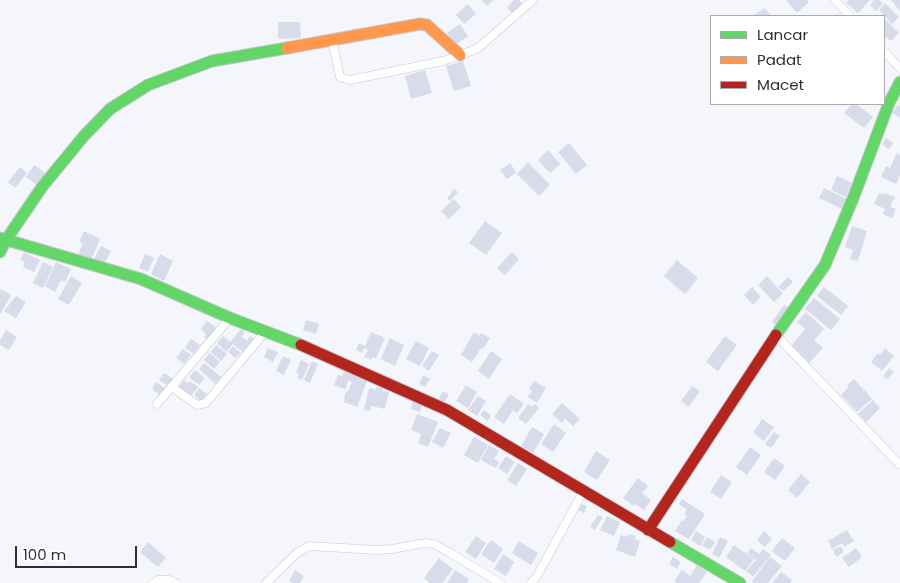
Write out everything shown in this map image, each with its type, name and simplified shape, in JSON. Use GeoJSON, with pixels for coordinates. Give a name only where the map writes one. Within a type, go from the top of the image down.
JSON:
{"type":"FeatureCollection","features":[{"type":"Feature","properties":{"kind":"street"},"geometry":{"type":"LineString","coordinates":[[332,40],[340,77],[350,80],[443,60],[478,48],[533,0]]}},
{"type":"Feature","properties":{"kind":"street"},"geometry":{"type":"LineString","coordinates":[[835,0],[849,15]]}},
{"type":"Feature","properties":{"kind":"street"},"geometry":{"type":"LineString","coordinates":[[0,252],[3,239],[83,137],[110,109],[148,85],[212,61],[420,24],[427,25],[460,55]]}},
{"type":"Feature","properties":{"kind":"street"},"geometry":{"type":"LineString","coordinates":[[885,52],[900,68]]}},
{"type":"Feature","properties":{"kind":"street"},"geometry":{"type":"LineString","coordinates":[[648,530],[776,335],[825,265],[854,196],[889,103],[900,82]]}},
{"type":"Feature","properties":{"kind":"street"},"geometry":{"type":"LineString","coordinates":[[3,239],[141,279],[264,332],[307,347],[447,410],[740,583]]}},
{"type":"Feature","properties":{"kind":"street"},"geometry":{"type":"LineString","coordinates":[[157,404],[230,318]]}},
{"type":"Feature","properties":{"kind":"street"},"geometry":{"type":"LineString","coordinates":[[172,386],[197,405],[206,403],[264,332]]}},
{"type":"Feature","properties":{"kind":"street"},"geometry":{"type":"LineString","coordinates":[[776,335],[900,465]]}},
{"type":"Feature","properties":{"kind":"street"},"geometry":{"type":"LineString","coordinates":[[531,583],[537,576],[583,492]]}},
{"type":"Feature","properties":{"kind":"street"},"geometry":{"type":"LineString","coordinates":[[266,583],[297,553],[309,546],[377,550],[425,543],[434,544],[500,583]]}},
{"type":"Feature","properties":{"kind":"street"},"geometry":{"type":"LineString","coordinates":[[153,583],[158,580],[169,580],[176,583]]}},
{"type":"Feature","properties":{"kind":"building"},"geometry":{"type":"Polygon","coordinates":[[[481,0],[494,0],[487,6],[481,0]]]}},
{"type":"Feature","properties":{"kind":"building"},"geometry":{"type":"Polygon","coordinates":[[[514,0],[519,0],[523,4],[512,13],[507,7],[514,0]]]}},
{"type":"Feature","properties":{"kind":"building"},"geometry":{"type":"Polygon","coordinates":[[[786,0],[807,0],[809,2],[797,13],[786,0]]]}},
{"type":"Feature","properties":{"kind":"building"},"geometry":{"type":"Polygon","coordinates":[[[849,0],[870,0],[858,13],[846,3],[849,0]]]}},
{"type":"Feature","properties":{"kind":"building"},"geometry":{"type":"Polygon","coordinates":[[[874,0],[879,0],[883,3],[876,11],[870,5],[874,0]]]}},
{"type":"Feature","properties":{"kind":"building"},"geometry":{"type":"Polygon","coordinates":[[[891,0],[900,0],[900,11],[891,0]]]}},
{"type":"Feature","properties":{"kind":"building"},"geometry":{"type":"Polygon","coordinates":[[[885,3],[899,17],[892,24],[879,10],[885,3]]]}},
{"type":"Feature","properties":{"kind":"building"},"geometry":{"type":"Polygon","coordinates":[[[468,4],[476,14],[464,24],[456,15],[468,4]]]}},
{"type":"Feature","properties":{"kind":"building"},"geometry":{"type":"Polygon","coordinates":[[[765,8],[770,15],[754,15],[765,8]]]}},
{"type":"Feature","properties":{"kind":"building"},"geometry":{"type":"Polygon","coordinates":[[[885,19],[899,33],[891,41],[885,36],[885,19]]]}},
{"type":"Feature","properties":{"kind":"building"},"geometry":{"type":"Polygon","coordinates":[[[278,22],[300,22],[301,38],[278,39],[278,22]]]}},
{"type":"Feature","properties":{"kind":"building"},"geometry":{"type":"Polygon","coordinates":[[[460,24],[468,36],[455,45],[447,33],[460,24]]]}},
{"type":"Feature","properties":{"kind":"building"},"geometry":{"type":"Polygon","coordinates":[[[463,61],[471,86],[454,91],[446,66],[463,61]]]}},
{"type":"Feature","properties":{"kind":"building"},"geometry":{"type":"Polygon","coordinates":[[[425,70],[432,93],[411,99],[405,76],[425,70]]]}},
{"type":"Feature","properties":{"kind":"building"},"geometry":{"type":"Polygon","coordinates":[[[851,105],[857,105],[873,117],[864,128],[844,113],[851,105]]]}},
{"type":"Feature","properties":{"kind":"building"},"geometry":{"type":"Polygon","coordinates":[[[898,105],[900,106],[900,118],[892,113],[898,105]]]}},
{"type":"Feature","properties":{"kind":"building"},"geometry":{"type":"Polygon","coordinates":[[[886,138],[893,143],[889,149],[882,144],[886,138]]]}},
{"type":"Feature","properties":{"kind":"building"},"geometry":{"type":"Polygon","coordinates":[[[569,143],[587,165],[576,174],[558,152],[569,143]]]}},
{"type":"Feature","properties":{"kind":"building"},"geometry":{"type":"Polygon","coordinates":[[[548,150],[560,164],[550,173],[538,160],[548,150]]]}},
{"type":"Feature","properties":{"kind":"building"},"geometry":{"type":"Polygon","coordinates":[[[897,153],[900,155],[900,175],[896,184],[881,177],[886,166],[890,168],[897,153]]]}},
{"type":"Feature","properties":{"kind":"building"},"geometry":{"type":"Polygon","coordinates":[[[528,162],[550,185],[539,196],[517,174],[528,162]]]}},
{"type":"Feature","properties":{"kind":"building"},"geometry":{"type":"Polygon","coordinates":[[[510,163],[516,172],[507,179],[500,170],[510,163]]]}},
{"type":"Feature","properties":{"kind":"building"},"geometry":{"type":"Polygon","coordinates":[[[34,165],[45,173],[37,185],[26,177],[34,165]]]}},
{"type":"Feature","properties":{"kind":"building"},"geometry":{"type":"Polygon","coordinates":[[[20,167],[27,173],[15,188],[8,182],[20,167]]]}},
{"type":"Feature","properties":{"kind":"building"},"geometry":{"type":"Polygon","coordinates":[[[837,176],[852,183],[846,197],[831,190],[837,176]]]}},
{"type":"Feature","properties":{"kind":"building"},"geometry":{"type":"Polygon","coordinates":[[[824,188],[847,199],[842,209],[819,198],[824,188]]]}},
{"type":"Feature","properties":{"kind":"building"},"geometry":{"type":"Polygon","coordinates":[[[454,189],[458,192],[450,201],[447,199],[454,189]]]}},
{"type":"Feature","properties":{"kind":"building"},"geometry":{"type":"Polygon","coordinates":[[[879,193],[895,197],[890,207],[896,209],[892,218],[883,214],[885,209],[874,204],[879,193]]]}},
{"type":"Feature","properties":{"kind":"building"},"geometry":{"type":"Polygon","coordinates":[[[454,199],[461,207],[449,219],[441,211],[454,199]]]}},
{"type":"Feature","properties":{"kind":"building"},"geometry":{"type":"Polygon","coordinates":[[[485,221],[502,233],[486,255],[469,243],[485,221]]]}},
{"type":"Feature","properties":{"kind":"building"},"geometry":{"type":"Polygon","coordinates":[[[852,226],[867,231],[858,261],[850,259],[853,250],[845,247],[852,226]]]}},
{"type":"Feature","properties":{"kind":"building"},"geometry":{"type":"Polygon","coordinates":[[[84,231],[100,239],[91,260],[78,255],[83,243],[79,242],[84,231]]]}},
{"type":"Feature","properties":{"kind":"building"},"geometry":{"type":"Polygon","coordinates":[[[101,246],[111,251],[104,264],[94,259],[101,246]]]}},
{"type":"Feature","properties":{"kind":"building"},"geometry":{"type":"Polygon","coordinates":[[[24,252],[40,260],[34,272],[23,267],[25,262],[20,260],[24,252]]]}},
{"type":"Feature","properties":{"kind":"building"},"geometry":{"type":"Polygon","coordinates":[[[512,252],[519,259],[505,275],[497,268],[512,252]]]}},
{"type":"Feature","properties":{"kind":"building"},"geometry":{"type":"Polygon","coordinates":[[[145,254],[154,258],[148,272],[139,268],[145,254]]]}},
{"type":"Feature","properties":{"kind":"building"},"geometry":{"type":"Polygon","coordinates":[[[160,254],[173,261],[164,281],[151,274],[160,254]]]}},
{"type":"Feature","properties":{"kind":"building"},"geometry":{"type":"Polygon","coordinates":[[[677,260],[698,278],[685,294],[664,276],[677,260]]]}},
{"type":"Feature","properties":{"kind":"building"},"geometry":{"type":"Polygon","coordinates":[[[43,262],[53,267],[43,288],[33,283],[43,262]]]}},
{"type":"Feature","properties":{"kind":"building"},"geometry":{"type":"Polygon","coordinates":[[[56,262],[71,269],[65,282],[61,280],[55,292],[45,286],[56,262]]]}},
{"type":"Feature","properties":{"kind":"building"},"geometry":{"type":"Polygon","coordinates":[[[71,276],[82,283],[69,305],[58,299],[71,276]]]}},
{"type":"Feature","properties":{"kind":"building"},"geometry":{"type":"Polygon","coordinates":[[[767,276],[783,294],[774,302],[758,285],[767,276]]]}},
{"type":"Feature","properties":{"kind":"building"},"geometry":{"type":"Polygon","coordinates":[[[788,277],[793,282],[783,291],[778,287],[788,277]]]}},
{"type":"Feature","properties":{"kind":"building"},"geometry":{"type":"Polygon","coordinates":[[[752,287],[761,297],[753,305],[744,295],[752,287]]]}},
{"type":"Feature","properties":{"kind":"building"},"geometry":{"type":"Polygon","coordinates":[[[824,287],[848,306],[841,315],[817,296],[824,287]]]}},
{"type":"Feature","properties":{"kind":"building"},"geometry":{"type":"Polygon","coordinates":[[[1,289],[11,295],[0,315],[0,291],[1,289]]]}},
{"type":"Feature","properties":{"kind":"building"},"geometry":{"type":"Polygon","coordinates":[[[16,296],[26,302],[16,318],[4,311],[16,296]]]}},
{"type":"Feature","properties":{"kind":"building"},"geometry":{"type":"Polygon","coordinates":[[[814,298],[840,319],[831,330],[805,309],[814,298]]]}},
{"type":"Feature","properties":{"kind":"building"},"geometry":{"type":"Polygon","coordinates":[[[784,305],[792,310],[779,327],[772,322],[784,305]]]}},
{"type":"Feature","properties":{"kind":"building"},"geometry":{"type":"Polygon","coordinates":[[[806,312],[824,329],[814,340],[823,348],[809,363],[791,346],[805,329],[797,322],[806,312]]]}},
{"type":"Feature","properties":{"kind":"building"},"geometry":{"type":"Polygon","coordinates":[[[306,320],[319,324],[316,334],[303,330],[306,320]]]}},
{"type":"Feature","properties":{"kind":"building"},"geometry":{"type":"Polygon","coordinates":[[[207,321],[218,329],[209,341],[204,337],[206,334],[201,329],[207,321]]]}},
{"type":"Feature","properties":{"kind":"building"},"geometry":{"type":"Polygon","coordinates":[[[241,329],[245,332],[242,337],[247,341],[250,336],[255,340],[244,353],[233,344],[226,352],[217,343],[223,336],[230,342],[241,329]]]}},
{"type":"Feature","properties":{"kind":"building"},"geometry":{"type":"Polygon","coordinates":[[[6,330],[17,337],[9,350],[0,345],[0,340],[6,330]]]}},
{"type":"Feature","properties":{"kind":"building"},"geometry":{"type":"Polygon","coordinates":[[[371,332],[385,338],[376,358],[372,357],[371,360],[364,357],[368,350],[364,348],[362,353],[356,350],[359,343],[365,346],[371,332]]]}},
{"type":"Feature","properties":{"kind":"building"},"geometry":{"type":"Polygon","coordinates":[[[474,332],[480,336],[481,333],[490,338],[472,362],[461,355],[474,332]]]}},
{"type":"Feature","properties":{"kind":"building"},"geometry":{"type":"Polygon","coordinates":[[[725,336],[737,345],[718,371],[706,362],[725,336]]]}},
{"type":"Feature","properties":{"kind":"building"},"geometry":{"type":"Polygon","coordinates":[[[390,338],[404,345],[395,366],[381,359],[390,338]]]}},
{"type":"Feature","properties":{"kind":"building"},"geometry":{"type":"Polygon","coordinates":[[[191,339],[200,345],[194,354],[185,348],[191,339]]]}},
{"type":"Feature","properties":{"kind":"building"},"geometry":{"type":"Polygon","coordinates":[[[416,341],[429,348],[420,366],[406,359],[416,341]]]}},
{"type":"Feature","properties":{"kind":"building"},"geometry":{"type":"Polygon","coordinates":[[[216,345],[227,354],[221,361],[211,352],[216,345]]]}},
{"type":"Feature","properties":{"kind":"building"},"geometry":{"type":"Polygon","coordinates":[[[233,346],[241,353],[235,358],[228,352],[233,346]]]}},
{"type":"Feature","properties":{"kind":"building"},"geometry":{"type":"Polygon","coordinates":[[[268,348],[278,352],[273,362],[264,357],[268,348]]]}},
{"type":"Feature","properties":{"kind":"building"},"geometry":{"type":"Polygon","coordinates":[[[885,348],[894,356],[882,371],[871,362],[885,348]]]}},
{"type":"Feature","properties":{"kind":"building"},"geometry":{"type":"Polygon","coordinates":[[[183,349],[191,355],[184,364],[176,358],[183,349]]]}},
{"type":"Feature","properties":{"kind":"building"},"geometry":{"type":"Polygon","coordinates":[[[432,351],[439,355],[429,371],[422,366],[432,351]]]}},
{"type":"Feature","properties":{"kind":"building"},"geometry":{"type":"Polygon","coordinates":[[[491,351],[502,359],[489,379],[478,371],[491,351]]]}},
{"type":"Feature","properties":{"kind":"building"},"geometry":{"type":"Polygon","coordinates":[[[210,353],[220,362],[214,369],[204,360],[210,353]]]}},
{"type":"Feature","properties":{"kind":"building"},"geometry":{"type":"Polygon","coordinates":[[[283,356],[291,360],[284,375],[276,371],[283,356]]]}},
{"type":"Feature","properties":{"kind":"building"},"geometry":{"type":"Polygon","coordinates":[[[301,360],[309,364],[302,380],[297,378],[299,374],[296,372],[301,360]]]}},
{"type":"Feature","properties":{"kind":"building"},"geometry":{"type":"Polygon","coordinates":[[[312,361],[318,364],[310,383],[304,380],[312,361]]]}},
{"type":"Feature","properties":{"kind":"building"},"geometry":{"type":"Polygon","coordinates":[[[204,363],[221,377],[215,384],[199,369],[204,363]]]}},
{"type":"Feature","properties":{"kind":"building"},"geometry":{"type":"Polygon","coordinates":[[[889,368],[894,372],[887,379],[883,376],[889,368]]]}},
{"type":"Feature","properties":{"kind":"building"},"geometry":{"type":"Polygon","coordinates":[[[195,370],[205,378],[199,385],[189,377],[195,370]]]}},
{"type":"Feature","properties":{"kind":"building"},"geometry":{"type":"Polygon","coordinates":[[[344,371],[367,381],[357,407],[344,402],[346,391],[348,392],[352,382],[349,380],[345,389],[334,385],[338,375],[342,376],[344,371]]]}},
{"type":"Feature","properties":{"kind":"building"},"geometry":{"type":"Polygon","coordinates":[[[164,373],[173,379],[168,386],[159,380],[164,373]]]}},
{"type":"Feature","properties":{"kind":"building"},"geometry":{"type":"Polygon","coordinates":[[[423,375],[430,379],[425,387],[419,384],[423,375]]]}},
{"type":"Feature","properties":{"kind":"building"},"geometry":{"type":"Polygon","coordinates":[[[854,379],[864,390],[857,398],[865,390],[872,399],[857,412],[841,395],[849,387],[847,385],[854,379]]]}},
{"type":"Feature","properties":{"kind":"building"},"geometry":{"type":"Polygon","coordinates":[[[184,380],[188,383],[190,381],[198,387],[191,396],[179,387],[184,380]]]}},
{"type":"Feature","properties":{"kind":"building"},"geometry":{"type":"Polygon","coordinates":[[[534,381],[546,388],[537,403],[528,397],[532,391],[529,389],[534,381]]]}},
{"type":"Feature","properties":{"kind":"building"},"geometry":{"type":"Polygon","coordinates":[[[156,382],[165,388],[160,395],[152,389],[156,382]]]}},
{"type":"Feature","properties":{"kind":"building"},"geometry":{"type":"Polygon","coordinates":[[[466,385],[477,392],[468,408],[456,401],[466,385]]]}},
{"type":"Feature","properties":{"kind":"building"},"geometry":{"type":"Polygon","coordinates":[[[692,386],[700,391],[689,407],[681,401],[692,386]]]}},
{"type":"Feature","properties":{"kind":"building"},"geometry":{"type":"Polygon","coordinates":[[[376,387],[383,388],[382,391],[389,392],[385,409],[371,406],[370,411],[364,410],[369,388],[376,390],[376,387]]]}},
{"type":"Feature","properties":{"kind":"building"},"geometry":{"type":"Polygon","coordinates":[[[199,388],[207,394],[201,401],[194,395],[199,388]]]}},
{"type":"Feature","properties":{"kind":"building"},"geometry":{"type":"Polygon","coordinates":[[[443,391],[449,394],[442,406],[436,403],[443,391]]]}},
{"type":"Feature","properties":{"kind":"building"},"geometry":{"type":"Polygon","coordinates":[[[510,394],[524,404],[517,413],[513,410],[504,424],[494,417],[510,394]]]}},
{"type":"Feature","properties":{"kind":"building"},"geometry":{"type":"Polygon","coordinates":[[[478,396],[486,401],[477,416],[468,410],[478,396]]]}},
{"type":"Feature","properties":{"kind":"building"},"geometry":{"type":"Polygon","coordinates":[[[873,400],[880,408],[866,422],[858,414],[873,400]]]}},
{"type":"Feature","properties":{"kind":"building"},"geometry":{"type":"Polygon","coordinates":[[[413,402],[422,405],[420,412],[411,409],[413,402]]]}},
{"type":"Feature","properties":{"kind":"building"},"geometry":{"type":"Polygon","coordinates":[[[562,403],[580,419],[573,426],[565,419],[562,423],[552,414],[562,403]]]}},
{"type":"Feature","properties":{"kind":"building"},"geometry":{"type":"Polygon","coordinates":[[[528,404],[532,407],[534,404],[539,408],[526,424],[518,418],[528,404]]]}},
{"type":"Feature","properties":{"kind":"building"},"geometry":{"type":"Polygon","coordinates":[[[484,410],[491,415],[488,421],[480,415],[484,410]]]}},
{"type":"Feature","properties":{"kind":"building"},"geometry":{"type":"Polygon","coordinates":[[[417,414],[438,422],[428,447],[418,443],[421,434],[411,430],[417,414]]]}},
{"type":"Feature","properties":{"kind":"building"},"geometry":{"type":"Polygon","coordinates":[[[762,419],[774,427],[764,441],[753,433],[762,419]]]}},
{"type":"Feature","properties":{"kind":"building"},"geometry":{"type":"Polygon","coordinates":[[[554,424],[566,433],[553,452],[541,444],[554,424]]]}},
{"type":"Feature","properties":{"kind":"building"},"geometry":{"type":"Polygon","coordinates":[[[532,427],[544,434],[533,453],[521,446],[532,427]]]}},
{"type":"Feature","properties":{"kind":"building"},"geometry":{"type":"Polygon","coordinates":[[[440,428],[451,433],[443,448],[432,442],[440,428]]]}},
{"type":"Feature","properties":{"kind":"building"},"geometry":{"type":"Polygon","coordinates":[[[774,432],[780,436],[771,448],[765,444],[774,432]]]}},
{"type":"Feature","properties":{"kind":"building"},"geometry":{"type":"Polygon","coordinates":[[[474,437],[488,445],[478,463],[464,455],[474,437]]]}},
{"type":"Feature","properties":{"kind":"building"},"geometry":{"type":"Polygon","coordinates":[[[489,445],[499,451],[494,459],[499,462],[496,468],[481,460],[489,445]]]}},
{"type":"Feature","properties":{"kind":"building"},"geometry":{"type":"Polygon","coordinates":[[[750,447],[761,455],[747,475],[736,467],[750,447]]]}},
{"type":"Feature","properties":{"kind":"building"},"geometry":{"type":"Polygon","coordinates":[[[596,451],[610,460],[597,480],[584,472],[596,451]]]}},
{"type":"Feature","properties":{"kind":"building"},"geometry":{"type":"Polygon","coordinates":[[[506,456],[515,462],[507,474],[498,468],[506,456]]]}},
{"type":"Feature","properties":{"kind":"building"},"geometry":{"type":"Polygon","coordinates":[[[774,458],[785,466],[775,480],[764,472],[774,458]]]}},
{"type":"Feature","properties":{"kind":"building"},"geometry":{"type":"Polygon","coordinates":[[[518,463],[527,469],[516,486],[507,480],[518,463]]]}},
{"type":"Feature","properties":{"kind":"building"},"geometry":{"type":"Polygon","coordinates":[[[801,474],[810,482],[797,498],[788,490],[801,474]]]}},
{"type":"Feature","properties":{"kind":"building"},"geometry":{"type":"Polygon","coordinates":[[[721,475],[732,482],[721,499],[710,492],[721,475]]]}},
{"type":"Feature","properties":{"kind":"building"},"geometry":{"type":"Polygon","coordinates":[[[638,478],[648,486],[642,493],[651,500],[644,510],[635,504],[640,497],[633,506],[623,498],[638,478]]]}},
{"type":"Feature","properties":{"kind":"building"},"geometry":{"type":"Polygon","coordinates":[[[682,499],[705,514],[689,539],[675,531],[687,516],[684,514],[687,510],[679,504],[682,499]]]}},
{"type":"Feature","properties":{"kind":"building"},"geometry":{"type":"Polygon","coordinates":[[[579,503],[587,506],[584,513],[576,509],[579,503]]]}},
{"type":"Feature","properties":{"kind":"building"},"geometry":{"type":"Polygon","coordinates":[[[598,515],[603,517],[595,530],[590,527],[598,515]]]}},
{"type":"Feature","properties":{"kind":"building"},"geometry":{"type":"Polygon","coordinates":[[[607,516],[620,522],[614,536],[600,530],[607,516]]]}},
{"type":"Feature","properties":{"kind":"building"},"geometry":{"type":"Polygon","coordinates":[[[847,530],[854,541],[844,547],[842,543],[832,549],[828,541],[847,530]]]}},
{"type":"Feature","properties":{"kind":"building"},"geometry":{"type":"Polygon","coordinates":[[[696,531],[705,537],[700,546],[691,540],[696,531]]]}},
{"type":"Feature","properties":{"kind":"building"},"geometry":{"type":"Polygon","coordinates":[[[764,531],[772,539],[765,547],[757,540],[764,531]]]}},
{"type":"Feature","properties":{"kind":"building"},"geometry":{"type":"Polygon","coordinates":[[[629,534],[636,536],[634,539],[640,541],[635,557],[616,550],[621,535],[628,537],[629,534]]]}},
{"type":"Feature","properties":{"kind":"building"},"geometry":{"type":"Polygon","coordinates":[[[476,536],[486,543],[476,559],[465,552],[476,536]]]}},
{"type":"Feature","properties":{"kind":"building"},"geometry":{"type":"Polygon","coordinates":[[[707,537],[715,542],[710,550],[702,545],[707,537]]]}},
{"type":"Feature","properties":{"kind":"building"},"geometry":{"type":"Polygon","coordinates":[[[720,537],[728,541],[719,558],[712,554],[720,537]]]}},
{"type":"Feature","properties":{"kind":"building"},"geometry":{"type":"Polygon","coordinates":[[[782,538],[795,548],[785,561],[772,551],[782,538]]]}},
{"type":"Feature","properties":{"kind":"building"},"geometry":{"type":"Polygon","coordinates":[[[491,540],[503,549],[494,563],[481,554],[491,540]]]}},
{"type":"Feature","properties":{"kind":"building"},"geometry":{"type":"Polygon","coordinates":[[[519,541],[538,553],[531,565],[512,553],[519,541]]]}},
{"type":"Feature","properties":{"kind":"building"},"geometry":{"type":"Polygon","coordinates":[[[148,542],[166,558],[158,567],[140,552],[148,542]]]}},
{"type":"Feature","properties":{"kind":"building"},"geometry":{"type":"Polygon","coordinates":[[[734,545],[754,559],[745,571],[726,557],[734,545]]]}},
{"type":"Feature","properties":{"kind":"building"},"geometry":{"type":"Polygon","coordinates":[[[841,546],[844,552],[836,557],[833,550],[841,546]]]}},
{"type":"Feature","properties":{"kind":"building"},"geometry":{"type":"Polygon","coordinates":[[[751,548],[759,554],[763,549],[771,555],[753,577],[746,571],[756,560],[747,553],[751,548]]]}},
{"type":"Feature","properties":{"kind":"building"},"geometry":{"type":"Polygon","coordinates":[[[856,548],[862,557],[849,567],[842,558],[856,548]]]}},
{"type":"Feature","properties":{"kind":"building"},"geometry":{"type":"Polygon","coordinates":[[[503,554],[514,562],[506,576],[494,569],[503,554]]]}},
{"type":"Feature","properties":{"kind":"building"},"geometry":{"type":"Polygon","coordinates":[[[673,557],[681,562],[677,569],[669,564],[673,557]]]}},
{"type":"Feature","properties":{"kind":"building"},"geometry":{"type":"Polygon","coordinates":[[[770,557],[782,566],[768,583],[754,583],[752,581],[770,557]]]}},
{"type":"Feature","properties":{"kind":"building"},"geometry":{"type":"Polygon","coordinates":[[[439,558],[453,569],[442,583],[430,583],[424,578],[439,558]]]}},
{"type":"Feature","properties":{"kind":"building"},"geometry":{"type":"Polygon","coordinates":[[[697,565],[707,572],[699,583],[677,583],[674,581],[682,570],[690,576],[697,565]]]}},
{"type":"Feature","properties":{"kind":"building"},"geometry":{"type":"Polygon","coordinates":[[[295,570],[304,576],[300,583],[289,581],[295,570]]]}},
{"type":"Feature","properties":{"kind":"building"},"geometry":{"type":"Polygon","coordinates":[[[455,570],[469,579],[467,583],[447,583],[455,570]]]}},
{"type":"Feature","properties":{"kind":"building"},"geometry":{"type":"Polygon","coordinates":[[[781,572],[792,580],[790,583],[772,583],[781,572]]]}},
{"type":"Feature","properties":{"kind":"traffic: fast"},"geometry":{"type":"LineString","coordinates":[[0,252],[42,187],[83,137],[110,109],[148,85],[212,61],[287,48]]}},
{"type":"Feature","properties":{"kind":"traffic: fast"},"geometry":{"type":"LineString","coordinates":[[776,335],[825,265],[854,196],[889,103],[900,82]]}},
{"type":"Feature","properties":{"kind":"traffic: fast"},"geometry":{"type":"LineString","coordinates":[[0,238],[141,279],[230,318],[301,345]]}},
{"type":"Feature","properties":{"kind":"traffic: fast"},"geometry":{"type":"LineString","coordinates":[[670,542],[740,583]]}},
{"type":"Feature","properties":{"kind":"traffic: slow"},"geometry":{"type":"LineString","coordinates":[[287,48],[420,24],[427,25],[460,55]]}},
{"type":"Feature","properties":{"kind":"traffic: jam"},"geometry":{"type":"LineString","coordinates":[[648,530],[776,335]]}},
{"type":"Feature","properties":{"kind":"traffic: jam"},"geometry":{"type":"LineString","coordinates":[[301,345],[447,410],[670,542]]}}]}
